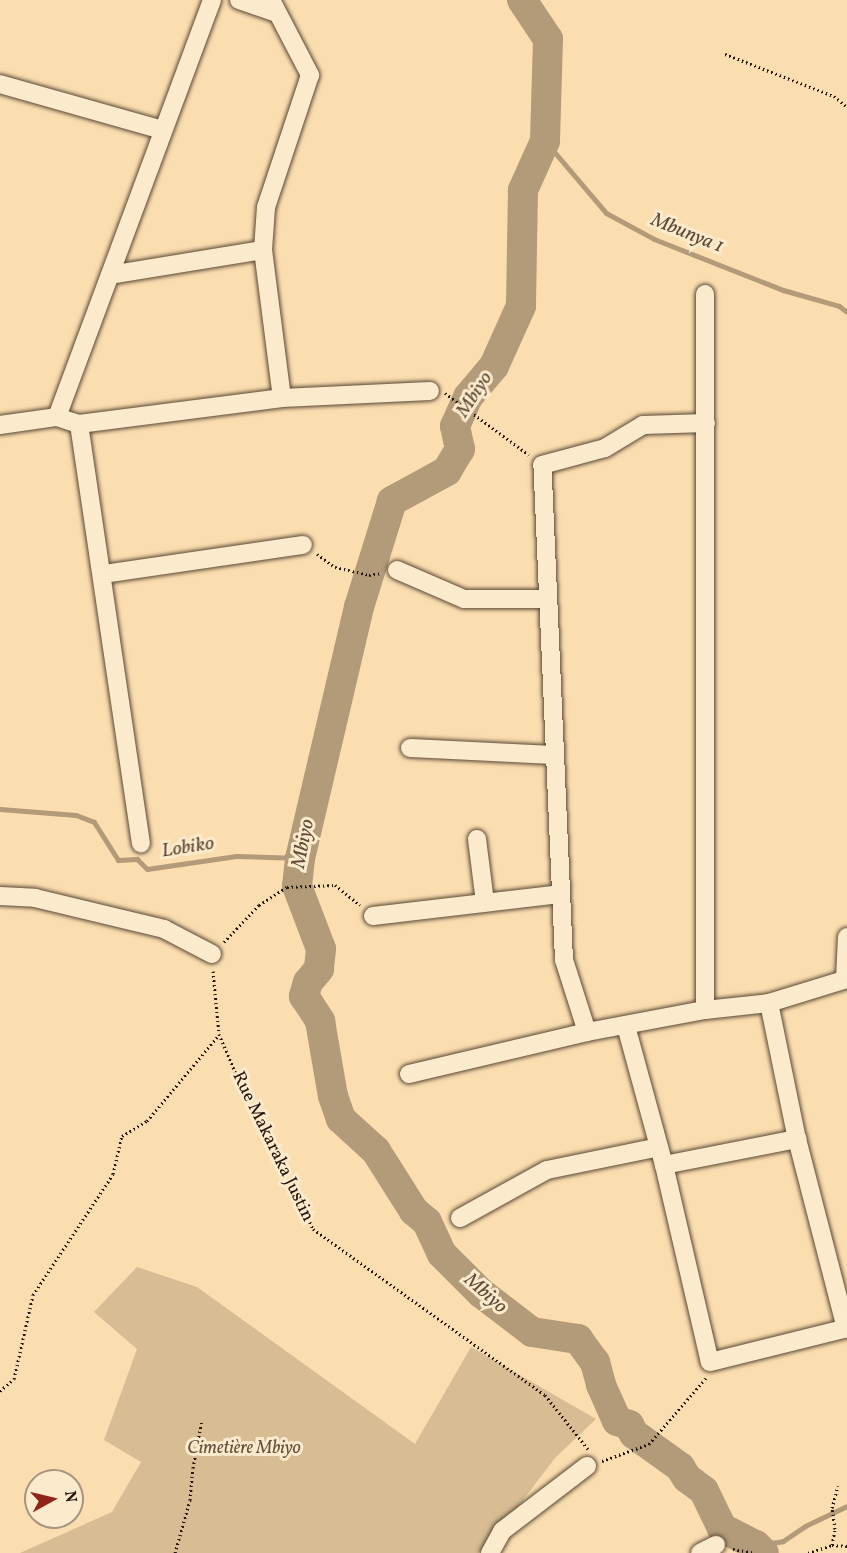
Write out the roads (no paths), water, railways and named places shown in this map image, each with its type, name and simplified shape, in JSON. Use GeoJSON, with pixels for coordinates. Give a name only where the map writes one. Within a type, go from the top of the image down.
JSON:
{"type":"FeatureCollection","features":[{"type":"Feature","properties":{"kind":"street"},"geometry":{"type":"LineString","coordinates":[[57,417],[212,0]]}},
{"type":"Feature","properties":{"kind":"street"},"geometry":{"type":"LineString","coordinates":[[239,0],[274,7],[310,75],[266,207],[263,250],[282,398]]}},
{"type":"Feature","properties":{"kind":"street"},"geometry":{"type":"LineString","coordinates":[[0,84],[164,130]]}},
{"type":"Feature","properties":{"kind":"street"},"geometry":{"type":"LineString","coordinates":[[110,275],[263,250]]}},
{"type":"Feature","properties":{"kind":"street"},"geometry":{"type":"LineString","coordinates":[[705,294],[705,1010]]}},
{"type":"Feature","properties":{"kind":"street"},"geometry":{"type":"LineString","coordinates":[[0,425],[57,417],[79,424],[282,398],[430,391]]}},
{"type":"Feature","properties":{"kind":"street"},"geometry":{"type":"LineString","coordinates":[[587,1032],[564,960],[546,599],[542,465],[605,448],[643,425],[706,423]]}},
{"type":"Feature","properties":{"kind":"street"},"geometry":{"type":"LineString","coordinates":[[79,424],[141,843]]}},
{"type":"Feature","properties":{"kind":"street"},"geometry":{"type":"LineString","coordinates":[[103,574],[303,544]]}},
{"type":"Feature","properties":{"kind":"street"},"geometry":{"type":"LineString","coordinates":[[397,570],[464,599],[546,599]]}},
{"type":"Feature","properties":{"kind":"street"},"geometry":{"type":"LineString","coordinates":[[410,748],[554,755]]}},
{"type":"Feature","properties":{"kind":"street"},"geometry":{"type":"LineString","coordinates":[[477,839],[485,902]]}},
{"type":"Feature","properties":{"kind":"street"},"geometry":{"type":"LineString","coordinates":[[373,916],[560,894]]}},
{"type":"Feature","properties":{"kind":"street"},"geometry":{"type":"LineString","coordinates":[[0,896],[35,898],[164,929],[212,954]]}},
{"type":"Feature","properties":{"kind":"street"},"geometry":{"type":"LineString","coordinates":[[410,1074],[587,1032],[705,1010],[769,1004],[846,979],[847,937]]}},
{"type":"Feature","properties":{"kind":"street"},"geometry":{"type":"LineString","coordinates":[[626,1026],[664,1165],[710,1362],[847,1329],[797,1138],[769,1004]]}},
{"type":"Feature","properties":{"kind":"street"},"geometry":{"type":"LineString","coordinates":[[664,1165],[797,1138]]}},
{"type":"Feature","properties":{"kind":"street"},"geometry":{"type":"LineString","coordinates":[[460,1218],[547,1170],[659,1147]]}},
{"type":"Feature","properties":{"kind":"street"},"geometry":{"type":"LineString","coordinates":[[490,1553],[502,1531],[593,1464]]}},
{"type":"Feature","properties":{"kind":"waterway","name":"Mbiyo"},"geometry":{"type":"LineString","coordinates":[[522,0],[548,39],[545,141],[523,190],[521,306],[494,366],[468,397],[455,426],[460,449],[447,471],[392,501],[359,607],[300,858],[297,886],[321,949],[319,969],[308,982],[304,996],[320,1021],[333,1096],[341,1119],[376,1151],[414,1211],[427,1222],[442,1254],[481,1293],[532,1332],[578,1339],[595,1362],[601,1385],[617,1421],[629,1425],[634,1434],[680,1467],[687,1478],[704,1491],[722,1528],[756,1545],[764,1553]]}},
{"type":"Feature","properties":{"kind":"waterway","name":"Mbunya 1"},"geometry":{"type":"LineString","coordinates":[[545,141],[606,213],[654,239],[783,290],[839,306],[847,312]]}},
{"type":"Feature","properties":{"kind":"waterway","name":"Lobiko"},"geometry":{"type":"LineString","coordinates":[[0,809],[76,815],[94,822],[118,860],[137,859],[147,869],[236,856],[300,858]]}},
{"type":"Feature","properties":{"kind":"waterway"},"geometry":{"type":"LineString","coordinates":[[756,1545],[783,1541],[805,1526],[847,1506]]}},
{"type":"Feature","properties":{"kind":"park label","name":"Cimetière Mbiyo"},"geometry":{"type":"Point","coordinates":[244,1449]}}]}
